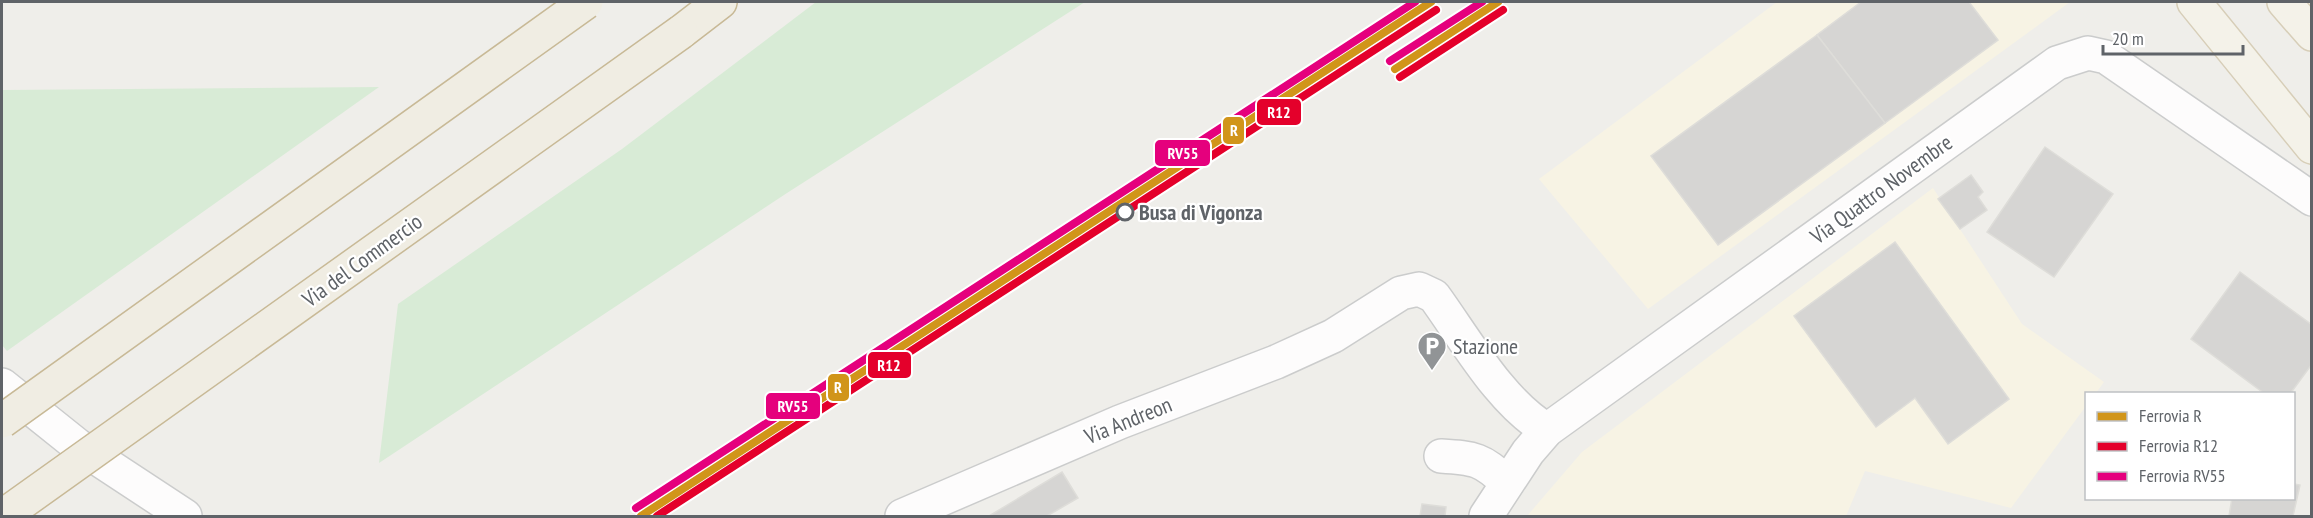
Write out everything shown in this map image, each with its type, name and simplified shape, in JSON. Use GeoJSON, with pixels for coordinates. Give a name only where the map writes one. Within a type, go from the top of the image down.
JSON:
{"type":"FeatureCollection","features":[{"type":"Feature","properties":{"kind":"highway"},"geometry":{"type":"LineString","coordinates":[[2,421],[586,2]]}},
{"type":"Feature","properties":{"kind":"highway","name":"Via del Commercio"},"geometry":{"type":"LineString","coordinates":[[3,516],[720,2]]}},
{"type":"Feature","properties":{"kind":"main road"},"geometry":{"type":"LineString","coordinates":[[2194,2],[2312,147]]}},
{"type":"Feature","properties":{"kind":"main road"},"geometry":{"type":"LineString","coordinates":[[2284,2],[2312,34]]}},
{"type":"Feature","properties":{"kind":"street","name":"Via Quattro Novembre"},"geometry":{"type":"LineString","coordinates":[[1486,516],[1507,483],[1547,430],[2057,63],[2088,53],[2106,57],[2134,73],[2312,199]]}},
{"type":"Feature","properties":{"kind":"street","name":"Via Andreon"},"geometry":{"type":"LineString","coordinates":[[902,516],[1120,422],[1276,362],[1336,347],[1401,293],[1419,289],[1434,296],[1511,402],[1528,419],[1547,430]]}},
{"type":"Feature","properties":{"kind":"street"},"geometry":{"type":"LineString","coordinates":[[2,385],[77,444],[185,516]]}},
{"type":"Feature","properties":{"kind":"street"},"geometry":{"type":"LineString","coordinates":[[1441,456],[1476,459],[1490,466],[1507,483]]}},
{"type":"Feature","properties":{"kind":"shaded area"},"geometry":{"type":"Polygon","coordinates":[[[1777,2],[2070,2],[1648,309],[1539,179],[1777,2]]]}},
{"type":"Feature","properties":{"kind":"shaded area"},"geometry":{"type":"Polygon","coordinates":[[[1933,188],[2022,324],[2104,382],[2097,392],[2085,392],[2085,407],[2011,508],[1865,471],[1846,516],[1527,516],[1582,452],[1933,188]]]}},
{"type":"Feature","properties":{"kind":"green space"},"geometry":{"type":"Polygon","coordinates":[[[816,2],[1085,2],[787,193],[379,463],[398,304],[622,149],[816,2]]]}},
{"type":"Feature","properties":{"kind":"green space"},"geometry":{"type":"Polygon","coordinates":[[[379,87],[7,351],[2,345],[2,90],[379,87]]]}},
{"type":"Feature","properties":{"kind":"building"},"geometry":{"type":"Polygon","coordinates":[[[1861,2],[1969,2],[1998,40],[1885,123],[1817,35],[1861,2]]]}},
{"type":"Feature","properties":{"kind":"building"},"geometry":{"type":"Polygon","coordinates":[[[1817,35],[1885,123],[1718,245],[1651,156],[1817,35]]]}},
{"type":"Feature","properties":{"kind":"building"},"geometry":{"type":"Polygon","coordinates":[[[2045,147],[2113,194],[2054,277],[1987,232],[2045,147]]]}},
{"type":"Feature","properties":{"kind":"building"},"geometry":{"type":"Polygon","coordinates":[[[1971,175],[1983,192],[1978,197],[1987,210],[1960,229],[1938,199],[1971,175]]]}},
{"type":"Feature","properties":{"kind":"building"},"geometry":{"type":"Polygon","coordinates":[[[1895,242],[2009,399],[1948,444],[1915,398],[1876,427],[1794,316],[1895,242]]]}},
{"type":"Feature","properties":{"kind":"building"},"geometry":{"type":"Polygon","coordinates":[[[2240,272],[2312,325],[2312,364],[2291,392],[2262,392],[2191,339],[2240,272]]]}},
{"type":"Feature","properties":{"kind":"building"},"geometry":{"type":"Polygon","coordinates":[[[1062,472],[1078,498],[1047,516],[989,516],[1062,472]]]}},
{"type":"Feature","properties":{"kind":"building"},"geometry":{"type":"Polygon","coordinates":[[[2295,484],[2300,485],[2293,516],[2229,516],[2232,500],[2295,500],[2295,484]]]}},
{"type":"Feature","properties":{"kind":"building"},"geometry":{"type":"Polygon","coordinates":[[[1422,504],[1446,507],[1445,516],[1420,516],[1422,504]]]}},
{"type":"Feature","properties":{"kind":"rail line","name":"RV55"},"geometry":{"type":"LineString","coordinates":[[636,508],[1415,2]]}},
{"type":"Feature","properties":{"kind":"rail line","name":"R"},"geometry":{"type":"LineString","coordinates":[[641,516],[1431,2]]}},
{"type":"Feature","properties":{"kind":"rail line","name":"RV55"},"geometry":{"type":"LineString","coordinates":[[1390,61],[1482,2]]}},
{"type":"Feature","properties":{"kind":"rail line","name":"R"},"geometry":{"type":"LineString","coordinates":[[1395,69],[1498,2]]}},
{"type":"Feature","properties":{"kind":"rail line","name":"R12"},"geometry":{"type":"LineString","coordinates":[[657,516],[1436,10]]}},
{"type":"Feature","properties":{"kind":"rail line","name":"R12"},"geometry":{"type":"LineString","coordinates":[[1400,77],[1503,10]]}},
{"type":"Feature","properties":{"kind":"place","name":"Busa di Vigonza"},"geometry":{"type":"Point","coordinates":[1125,212]}},
{"type":"Feature","properties":{"kind":"place","name":"Stazione"},"geometry":{"type":"Point","coordinates":[1432,372]}}]}
